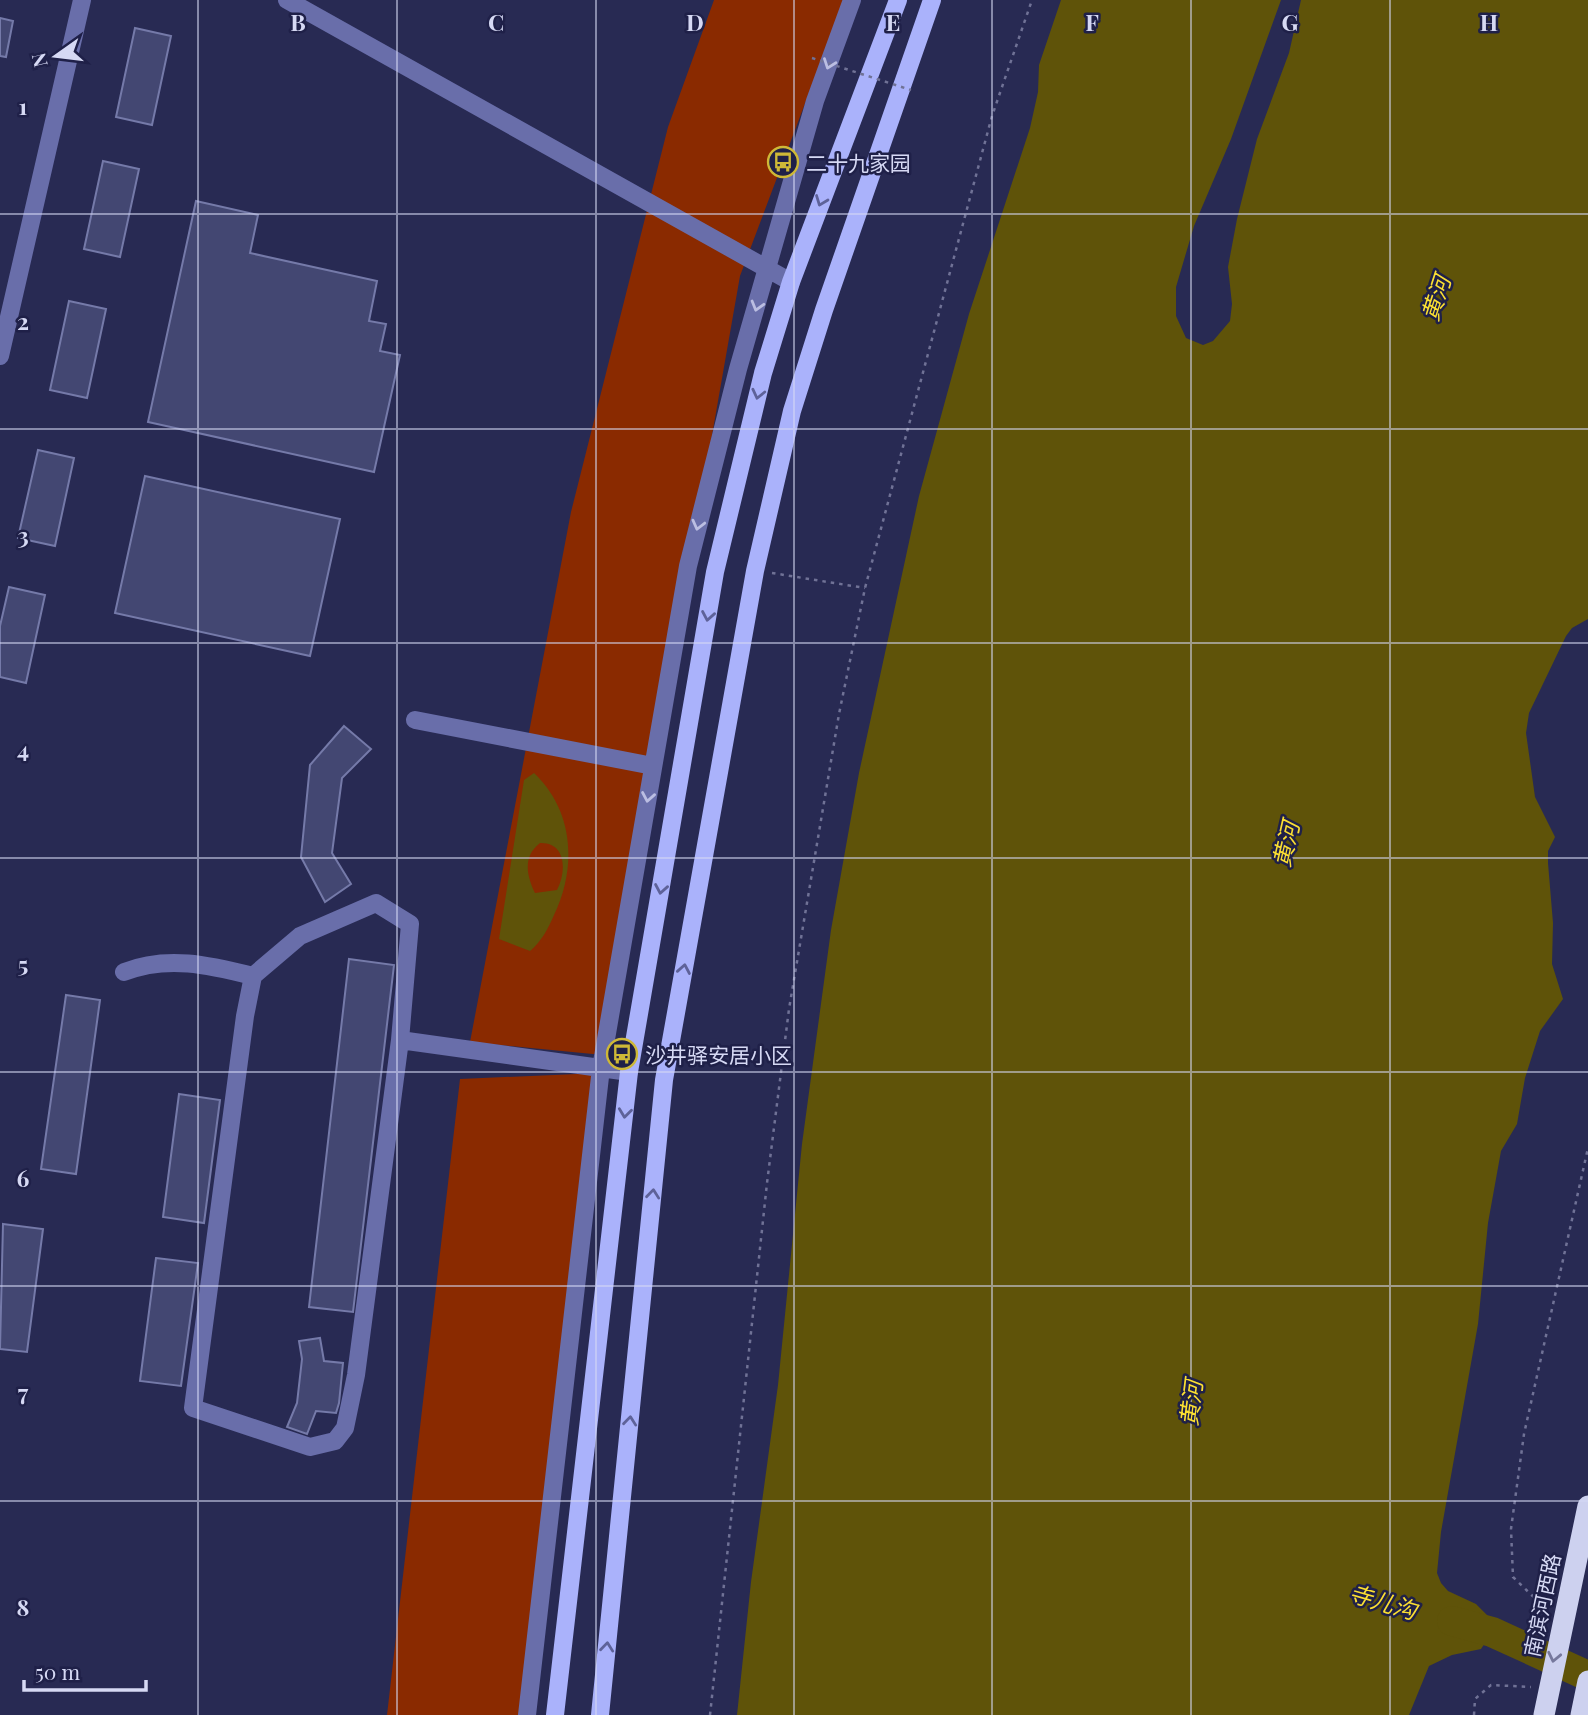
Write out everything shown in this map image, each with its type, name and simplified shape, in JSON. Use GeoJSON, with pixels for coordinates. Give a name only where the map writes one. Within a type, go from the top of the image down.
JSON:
{"type":"FeatureCollection","features":[{"type":"Feature","properties":{"kind":"highway","name":"南滨河西路"},"geometry":{"type":"LineString","coordinates":[[1544,1715],[1561,1625],[1581,1567],[1588,1506]]}},
{"type":"Feature","properties":{"kind":"highway"},"geometry":{"type":"LineString","coordinates":[[1582,1709],[1588,1681]]}},
{"type":"Feature","properties":{"kind":"main road"},"geometry":{"type":"LineString","coordinates":[[555,1715],[629,1072],[715,572],[762,373],[791,282],[898,0]]}},
{"type":"Feature","properties":{"kind":"main road"},"geometry":{"type":"LineString","coordinates":[[600,1715],[664,1080],[755,571],[792,411],[824,310],[932,0]]}},
{"type":"Feature","properties":{"kind":"street"},"geometry":{"type":"LineString","coordinates":[[0,356],[82,0]]}},
{"type":"Feature","properties":{"kind":"street"},"geometry":{"type":"LineString","coordinates":[[287,0],[791,282]]}},
{"type":"Feature","properties":{"kind":"street"},"geometry":{"type":"LineString","coordinates":[[527,1715],[601,1070],[688,566],[738,369],[815,102],[852,0]]}},
{"type":"Feature","properties":{"kind":"street"},"geometry":{"type":"LineString","coordinates":[[415,720],[653,766]]}},
{"type":"Feature","properties":{"kind":"street"},"geometry":{"type":"LineString","coordinates":[[376,903],[410,924],[400,1040],[356,1375],[345,1428],[335,1441],[310,1447],[193,1408],[243,1029],[253,976],[300,936],[376,903]]}},
{"type":"Feature","properties":{"kind":"street"},"geometry":{"type":"LineString","coordinates":[[124,972],[148,962],[160,962],[207,964],[253,976]]}},
{"type":"Feature","properties":{"kind":"street"},"geometry":{"type":"LineString","coordinates":[[400,1040],[629,1072]]}},
{"type":"Feature","properties":{"kind":"path"},"geometry":{"type":"LineString","coordinates":[[710,1715],[767,1183],[789,1009],[839,714],[865,588],[992,116],[1032,0]]}},
{"type":"Feature","properties":{"kind":"path"},"geometry":{"type":"LineString","coordinates":[[812,58],[911,90]]}},
{"type":"Feature","properties":{"kind":"path"},"geometry":{"type":"LineString","coordinates":[[755,571],[865,588]]}},
{"type":"Feature","properties":{"kind":"path"},"geometry":{"type":"LineString","coordinates":[[1561,1625],[1513,1577],[1511,1529],[1524,1434],[1588,1148]]}},
{"type":"Feature","properties":{"kind":"path"},"geometry":{"type":"LineString","coordinates":[[1474,1715],[1475,1699],[1491,1685],[1548,1689]]}},
{"type":"Feature","properties":{"kind":"shaded area"},"geometry":{"type":"Polygon","coordinates":[[[714,0],[844,0],[740,276],[603,1055],[470,1042],[571,512],[668,127],[714,0]]]}},
{"type":"Feature","properties":{"kind":"shaded area"},"geometry":{"type":"Polygon","coordinates":[[[600,1073],[521,1715],[387,1715],[460,1079],[600,1073]]]}},
{"type":"Feature","properties":{"kind":"water","name":"黄河"},"geometry":{"type":"Polygon","coordinates":[[[1061,0],[1281,0],[1231,139],[1194,226],[1176,287],[1176,316],[1186,338],[1203,345],[1213,341],[1230,321],[1232,304],[1228,267],[1237,219],[1257,139],[1289,53],[1301,0],[1588,0],[1588,619],[1572,628],[1566,636],[1529,713],[1526,733],[1535,797],[1555,837],[1548,851],[1553,923],[1552,964],[1563,999],[1540,1031],[1525,1078],[1517,1124],[1501,1151],[1488,1223],[1478,1324],[1441,1532],[1437,1573],[1441,1583],[1448,1591],[1476,1604],[1487,1615],[1492,1632],[1481,1649],[1452,1655],[1429,1666],[1409,1715],[737,1715],[751,1582],[778,1385],[802,1144],[831,930],[859,773],[919,496],[969,314],[1030,128],[1038,92],[1039,65],[1061,0]]]}},
{"type":"Feature","properties":{"kind":"water"},"geometry":{"type":"Polygon","coordinates":[[[534,773],[547,788],[557,804],[568,840],[566,878],[561,897],[544,935],[530,951],[499,939],[524,780],[534,773]],[[540,843],[528,860],[528,873],[535,893],[557,890],[560,882],[562,859],[555,847],[540,843]]]}},
{"type":"Feature","properties":{"kind":"building"},"geometry":{"type":"Polygon","coordinates":[[[0,18],[13,21],[6,57],[0,56],[0,18]]]}},
{"type":"Feature","properties":{"kind":"building"},"geometry":{"type":"Polygon","coordinates":[[[135,28],[171,36],[152,125],[116,117],[135,28]]]}},
{"type":"Feature","properties":{"kind":"building"},"geometry":{"type":"Polygon","coordinates":[[[103,161],[139,169],[120,257],[84,249],[103,161]]]}},
{"type":"Feature","properties":{"kind":"building"},"geometry":{"type":"Polygon","coordinates":[[[196,201],[258,215],[250,253],[377,281],[369,321],[386,324],[380,351],[400,355],[374,472],[148,422],[196,201]]]}},
{"type":"Feature","properties":{"kind":"building"},"geometry":{"type":"Polygon","coordinates":[[[69,301],[106,309],[87,398],[50,390],[69,301]]]}},
{"type":"Feature","properties":{"kind":"building"},"geometry":{"type":"Polygon","coordinates":[[[38,450],[74,458],[55,546],[18,538],[38,450]]]}},
{"type":"Feature","properties":{"kind":"building"},"geometry":{"type":"Polygon","coordinates":[[[145,476],[340,519],[310,656],[115,613],[145,476]]]}},
{"type":"Feature","properties":{"kind":"building"},"geometry":{"type":"Polygon","coordinates":[[[9,587],[45,595],[26,683],[0,677],[0,626],[9,587]]]}},
{"type":"Feature","properties":{"kind":"building"},"geometry":{"type":"Polygon","coordinates":[[[344,726],[371,749],[342,778],[332,853],[351,884],[325,902],[301,857],[310,765],[344,726]]]}},
{"type":"Feature","properties":{"kind":"building"},"geometry":{"type":"Polygon","coordinates":[[[349,959],[394,965],[353,1312],[309,1307],[349,959]]]}},
{"type":"Feature","properties":{"kind":"building"},"geometry":{"type":"Polygon","coordinates":[[[66,995],[100,1000],[76,1174],[41,1169],[66,995]]]}},
{"type":"Feature","properties":{"kind":"building"},"geometry":{"type":"Polygon","coordinates":[[[179,1094],[220,1100],[204,1223],[163,1217],[179,1094]]]}},
{"type":"Feature","properties":{"kind":"building"},"geometry":{"type":"Polygon","coordinates":[[[3,1224],[43,1229],[27,1352],[0,1349],[3,1224]]]}},
{"type":"Feature","properties":{"kind":"building"},"geometry":{"type":"Polygon","coordinates":[[[156,1258],[198,1263],[181,1386],[140,1381],[156,1258]]]}},
{"type":"Feature","properties":{"kind":"building"},"geometry":{"type":"Polygon","coordinates":[[[320,1338],[324,1361],[343,1363],[339,1403],[336,1413],[316,1411],[307,1434],[287,1427],[297,1403],[302,1359],[299,1341],[320,1338]]]}},
{"type":"Feature","properties":{"kind":"waterway","name":"寺儿沟"},"geometry":{"type":"LineString","coordinates":[[1452,1621],[1492,1632],[1588,1676]]}},
{"type":"Feature","properties":{"kind":"place","name":"二十九家园"},"geometry":{"type":"Point","coordinates":[783,162]}},
{"type":"Feature","properties":{"kind":"place","name":"沙井驿安居小区"},"geometry":{"type":"Point","coordinates":[622,1054]}}]}
